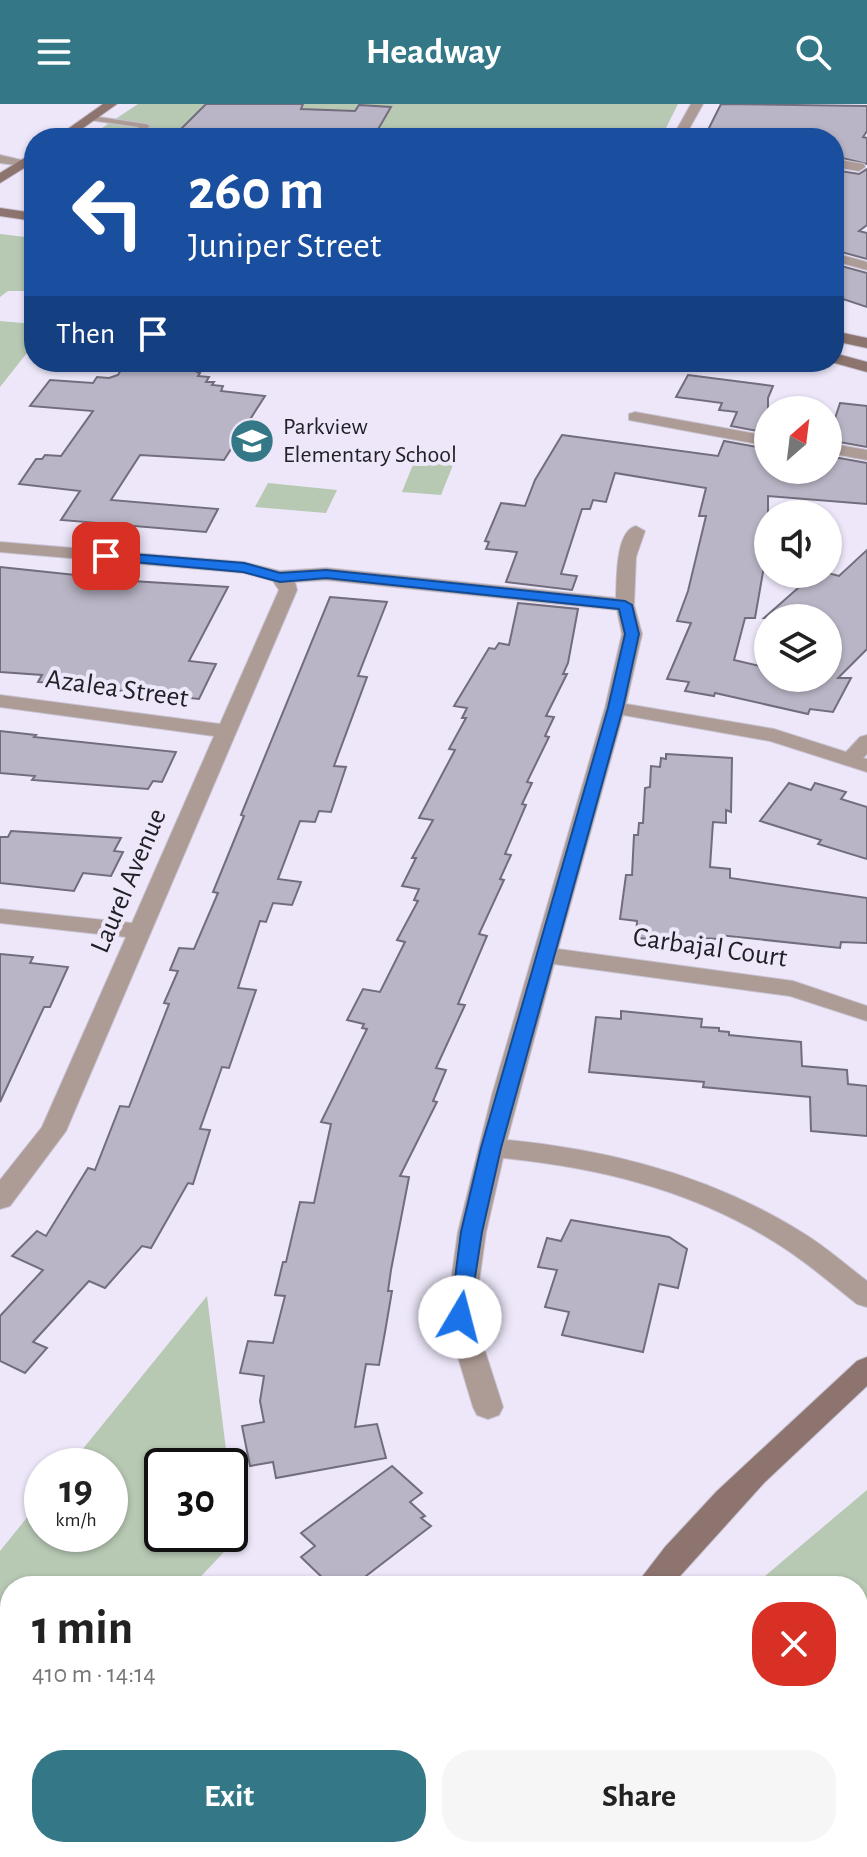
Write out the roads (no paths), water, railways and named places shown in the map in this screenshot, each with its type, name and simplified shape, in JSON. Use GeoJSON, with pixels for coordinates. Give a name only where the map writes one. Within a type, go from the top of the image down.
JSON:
{"type":"FeatureCollection","features":[{"type":"Feature","properties":{"kind":"street"},"geometry":{"type":"LineString","coordinates":[[76,128],[111,104]]}},
{"type":"Feature","properties":{"kind":"street"},"geometry":{"type":"LineString","coordinates":[[684,128],[697,104]]}},
{"type":"Feature","properties":{"kind":"street"},"geometry":{"type":"LineString","coordinates":[[0,159],[24,159]]}},
{"type":"Feature","properties":{"kind":"street"},"geometry":{"type":"LineString","coordinates":[[0,179],[24,162]]}},
{"type":"Feature","properties":{"kind":"street"},"geometry":{"type":"LineString","coordinates":[[844,165],[859,167]]}},
{"type":"Feature","properties":{"kind":"street"},"geometry":{"type":"LineString","coordinates":[[0,212],[24,216]]}},
{"type":"Feature","properties":{"kind":"street"},"geometry":{"type":"LineString","coordinates":[[0,225],[24,229]]}},
{"type":"Feature","properties":{"kind":"street"},"geometry":{"type":"LineString","coordinates":[[844,260],[867,266]]}},
{"type":"Feature","properties":{"kind":"street"},"geometry":{"type":"LineString","coordinates":[[844,338],[867,343]]}},
{"type":"Feature","properties":{"kind":"street"},"geometry":{"type":"LineString","coordinates":[[844,361],[867,367]]}},
{"type":"Feature","properties":{"kind":"street"},"geometry":{"type":"LineString","coordinates":[[635,417],[754,438]]}},
{"type":"Feature","properties":{"kind":"street"},"geometry":{"type":"LineString","coordinates":[[842,451],[867,455]]}},
{"type":"Feature","properties":{"kind":"street"},"geometry":{"type":"LineString","coordinates":[[488,1407],[460,1317],[472,1232],[491,1148],[615,708],[632,634],[625,605],[627,557],[636,531]]}},
{"type":"Feature","properties":{"kind":"street"},"geometry":{"type":"LineString","coordinates":[[0,547],[244,568],[280,577],[326,574],[625,605]]}},
{"type":"Feature","properties":{"kind":"street","name":"Laurel Avenue"},"geometry":{"type":"LineString","coordinates":[[0,1199],[53,1131],[288,590],[287,583],[280,577]]}},
{"type":"Feature","properties":{"kind":"street","name":"Azalea Street"},"geometry":{"type":"LineString","coordinates":[[0,701],[226,731]]}},
{"type":"Feature","properties":{"kind":"street"},"geometry":{"type":"LineString","coordinates":[[615,708],[774,735],[858,763],[867,741]]}},
{"type":"Feature","properties":{"kind":"street"},"geometry":{"type":"LineString","coordinates":[[0,916],[140,931]]}},
{"type":"Feature","properties":{"kind":"street","name":"Carbajal Court"},"geometry":{"type":"LineString","coordinates":[[544,955],[793,989],[865,1014]]}},
{"type":"Feature","properties":{"kind":"street"},"geometry":{"type":"LineString","coordinates":[[491,1148],[581,1157],[656,1176],[692,1189],[728,1204],[792,1240],[867,1296]]}},
{"type":"Feature","properties":{"kind":"street"},"geometry":{"type":"LineString","coordinates":[[659,1576],[696,1530],[799,1429],[867,1369]]}},
{"type":"Feature","properties":{"kind":"lane"},"geometry":{"type":"LineString","coordinates":[[92,118],[146,126],[143,128]]}},
{"type":"Feature","properties":{"kind":"place","name":"Parkview Elementary School"},"geometry":{"type":"Point","coordinates":[252,441]}}]}
